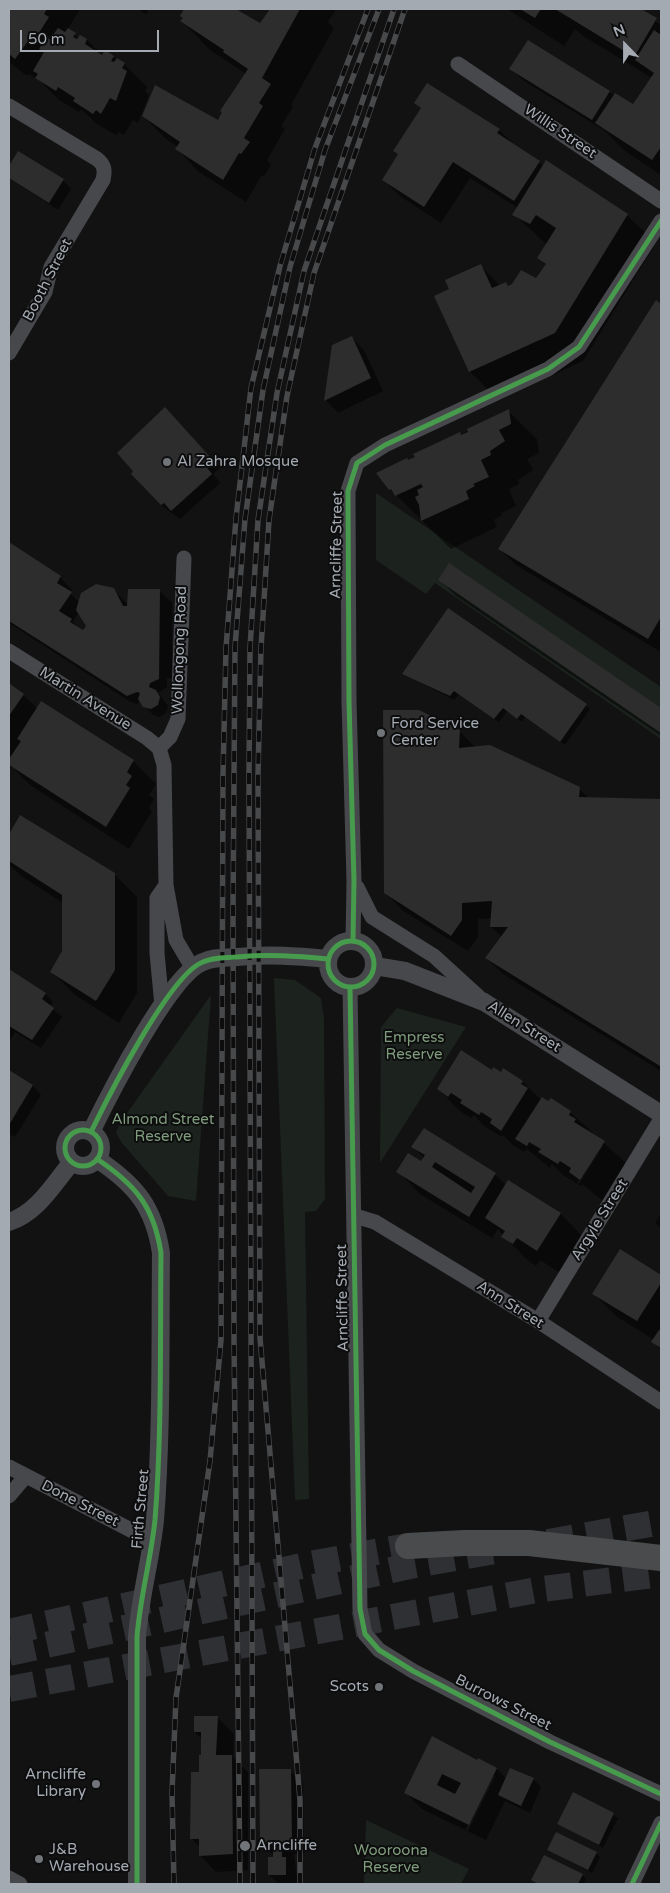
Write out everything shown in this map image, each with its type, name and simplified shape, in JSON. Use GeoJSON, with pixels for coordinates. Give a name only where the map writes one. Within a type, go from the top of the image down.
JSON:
{"type":"FeatureCollection","features":[{"type":"Feature","properties":{"kind":"highway"},"geometry":{"type":"LineString","coordinates":[[408,1546],[464,1543],[529,1543],[590,1548],[661,1558]]}},
{"type":"Feature","properties":{"kind":"street","name":"Willis Street"},"geometry":{"type":"LineString","coordinates":[[458,64],[661,202]]}},
{"type":"Feature","properties":{"kind":"street","name":"Booth Street"},"geometry":{"type":"LineString","coordinates":[[9,106],[96,159],[104,166],[103,180],[51,267],[45,292],[9,354]]}},
{"type":"Feature","properties":{"kind":"street","name":"Arncliffe Street"},"geometry":{"type":"LineString","coordinates":[[353,940],[354,881],[349,701],[348,491],[357,463],[385,445],[548,369],[579,347],[661,220]]}},
{"type":"Feature","properties":{"kind":"street","name":"Wollongong Road"},"geometry":{"type":"LineString","coordinates":[[159,748],[170,737],[178,719],[184,558]]}},
{"type":"Feature","properties":{"kind":"street","name":"Martin Avenue"},"geometry":{"type":"LineString","coordinates":[[9,651],[147,738],[159,748]]}},
{"type":"Feature","properties":{"kind":"street"},"geometry":{"type":"LineString","coordinates":[[159,748],[164,765],[166,885],[176,940],[192,967]]}},
{"type":"Feature","properties":{"kind":"street"},"geometry":{"type":"LineString","coordinates":[[354,881],[372,917],[434,956],[484,1002]]}},
{"type":"Feature","properties":{"kind":"street"},"geometry":{"type":"LineString","coordinates":[[162,1006],[157,953],[157,898],[166,885]]}},
{"type":"Feature","properties":{"kind":"street"},"geometry":{"type":"LineString","coordinates":[[353,940],[367,946],[374,959],[375,966],[369,979],[357,987],[350,988],[343,986],[332,978],[327,966],[328,959],[334,947],[340,943],[353,940]]}},
{"type":"Feature","properties":{"kind":"street"},"geometry":{"type":"LineString","coordinates":[[91,1132],[115,1085],[162,1006],[179,980],[192,967],[212,959],[276,954],[328,959]]}},
{"type":"Feature","properties":{"kind":"street","name":"Allen Street"},"geometry":{"type":"LineString","coordinates":[[375,966],[405,971],[484,1002],[661,1114]]}},
{"type":"Feature","properties":{"kind":"street","name":"Arncliffe Street"},"geometry":{"type":"LineString","coordinates":[[350,988],[360,1609]]}},
{"type":"Feature","properties":{"kind":"street","name":"Argyle Street"},"geometry":{"type":"LineString","coordinates":[[538,1321],[661,1119]]}},
{"type":"Feature","properties":{"kind":"street"},"geometry":{"type":"LineString","coordinates":[[80,1130],[91,1132],[101,1144],[98,1160],[88,1166],[76,1166],[67,1158],[64,1147],[69,1136],[80,1130]]}},
{"type":"Feature","properties":{"kind":"street","name":"Firth Street"},"geometry":{"type":"LineString","coordinates":[[98,1160],[129,1182],[140,1195],[158,1231],[160,1246],[158,1466],[152,1541],[139,1611],[137,1637],[137,1884]]}},
{"type":"Feature","properties":{"kind":"street"},"geometry":{"type":"LineString","coordinates":[[9,1222],[27,1214],[35,1207],[71,1163]]}},
{"type":"Feature","properties":{"kind":"street","name":"Ann Street"},"geometry":{"type":"LineString","coordinates":[[355,1216],[375,1222],[538,1321],[661,1402]]}},
{"type":"Feature","properties":{"kind":"street","name":"Done Street"},"geometry":{"type":"LineString","coordinates":[[9,1467],[25,1477],[152,1541]]}},
{"type":"Feature","properties":{"kind":"street"},"geometry":{"type":"LineString","coordinates":[[9,1496],[25,1477]]}},
{"type":"Feature","properties":{"kind":"street","name":"Burrows Street"},"geometry":{"type":"LineString","coordinates":[[360,1609],[365,1634],[378,1650],[413,1671],[550,1742],[661,1794]]}},
{"type":"Feature","properties":{"kind":"street"},"geometry":{"type":"LineString","coordinates":[[632,1884],[661,1823]]}},
{"type":"Feature","properties":{"kind":"street"},"geometry":{"type":"LineString","coordinates":[[9,1878],[20,1884]]}},
{"type":"Feature","properties":{"kind":"green space"},"geometry":{"type":"Polygon","coordinates":[[[376,493],[661,687],[661,739],[435,583],[426,594],[376,560],[376,493]]]}},
{"type":"Feature","properties":{"kind":"green space"},"geometry":{"type":"Polygon","coordinates":[[[274,978],[295,980],[321,998],[324,1019],[325,1199],[316,1211],[305,1212],[309,1499],[295,1500],[274,978]]]}},
{"type":"Feature","properties":{"kind":"green space","name":"Almond Street Reserve"},"geometry":{"type":"Polygon","coordinates":[[[211,995],[196,1201],[168,1196],[122,1143],[116,1133],[120,1123],[211,995]]]}},
{"type":"Feature","properties":{"kind":"green space","name":"Empress Reserve"},"geometry":{"type":"Polygon","coordinates":[[[397,1008],[466,1027],[380,1163],[381,1027],[397,1008]]]}},
{"type":"Feature","properties":{"kind":"green space","name":"Wooroona Reserve"},"geometry":{"type":"Polygon","coordinates":[[[366,1820],[469,1869],[461,1884],[364,1884],[366,1820]]]}},
{"type":"Feature","properties":{"kind":"building"},"geometry":{"type":"Polygon","coordinates":[[[9,9],[47,9],[44,14],[49,17],[32,44],[28,41],[15,59],[9,54],[9,9]]]}},
{"type":"Feature","properties":{"kind":"building"},"geometry":{"type":"Polygon","coordinates":[[[184,9],[236,9],[260,23],[270,9],[300,9],[262,78],[271,84],[259,103],[263,106],[244,138],[250,142],[241,154],[239,153],[223,180],[175,149],[180,142],[142,116],[155,85],[218,120],[222,112],[220,111],[248,69],[223,52],[224,50],[180,21],[183,18],[180,16],[184,9]]]}},
{"type":"Feature","properties":{"kind":"building"},"geometry":{"type":"Polygon","coordinates":[[[520,9],[541,9],[535,18],[520,9]]]}},
{"type":"Feature","properties":{"kind":"building"},"geometry":{"type":"Polygon","coordinates":[[[555,9],[641,9],[657,18],[634,57],[555,9]]]}},
{"type":"Feature","properties":{"kind":"building"},"geometry":{"type":"Polygon","coordinates":[[[58,28],[65,32],[68,28],[76,33],[73,37],[77,39],[80,35],[87,39],[85,44],[102,55],[105,50],[114,56],[111,61],[114,62],[117,58],[125,63],[122,68],[127,71],[116,101],[110,98],[101,114],[96,110],[93,114],[73,101],[75,98],[58,87],[56,91],[35,78],[38,74],[33,71],[44,52],[39,49],[46,37],[50,39],[58,28]]]}},
{"type":"Feature","properties":{"kind":"building"},"geometry":{"type":"Polygon","coordinates":[[[654,30],[661,35],[661,147],[652,160],[595,123],[615,93],[633,104],[654,73],[635,60],[654,30]]]}},
{"type":"Feature","properties":{"kind":"building"},"geometry":{"type":"Polygon","coordinates":[[[528,40],[610,91],[592,120],[509,69],[528,40]]]}},
{"type":"Feature","properties":{"kind":"building"},"geometry":{"type":"Polygon","coordinates":[[[427,83],[500,129],[497,133],[540,161],[514,201],[453,162],[424,207],[382,180],[398,154],[393,151],[421,108],[414,103],[427,83]]]}},
{"type":"Feature","properties":{"kind":"building"},"geometry":{"type":"Polygon","coordinates":[[[18,151],[64,179],[49,203],[9,178],[9,166],[18,151]]]}},
{"type":"Feature","properties":{"kind":"building"},"geometry":{"type":"Polygon","coordinates":[[[546,160],[628,214],[555,333],[469,372],[434,296],[449,289],[445,280],[481,264],[492,288],[506,282],[508,286],[512,284],[521,270],[536,278],[546,264],[537,258],[556,228],[536,215],[530,224],[512,215],[546,160]]]}},
{"type":"Feature","properties":{"kind":"building"},"geometry":{"type":"Polygon","coordinates":[[[656,300],[661,304],[661,617],[648,639],[498,549],[656,300]]]}},
{"type":"Feature","properties":{"kind":"building"},"geometry":{"type":"Polygon","coordinates":[[[352,336],[371,378],[324,401],[332,345],[352,336]]]}},
{"type":"Feature","properties":{"kind":"building","name":"Al Zahra Mosque"},"geometry":{"type":"Polygon","coordinates":[[[165,407],[212,459],[205,465],[212,474],[171,511],[164,503],[161,505],[131,474],[133,471],[117,453],[165,407]]]}},
{"type":"Feature","properties":{"kind":"building"},"geometry":{"type":"Polygon","coordinates":[[[509,409],[511,424],[499,430],[505,441],[490,451],[491,455],[481,460],[489,477],[473,484],[475,486],[466,491],[469,499],[421,521],[419,505],[415,497],[419,495],[417,490],[423,487],[421,484],[395,496],[376,473],[407,458],[408,460],[415,457],[413,454],[460,432],[461,435],[468,432],[467,429],[509,409]]]}},
{"type":"Feature","properties":{"kind":"building"},"geometry":{"type":"Polygon","coordinates":[[[9,542],[61,576],[57,583],[72,592],[59,611],[72,619],[70,622],[83,630],[86,626],[76,610],[81,593],[96,584],[114,588],[123,606],[127,606],[128,589],[160,589],[159,679],[150,683],[149,687],[156,690],[160,697],[158,705],[151,709],[143,707],[138,699],[140,693],[137,692],[127,696],[9,621],[9,542]]]}},
{"type":"Feature","properties":{"kind":"building"},"geometry":{"type":"Polygon","coordinates":[[[449,563],[661,708],[661,733],[438,580],[449,563]]]}},
{"type":"Feature","properties":{"kind":"building"},"geometry":{"type":"Polygon","coordinates":[[[448,608],[587,704],[560,742],[521,714],[517,719],[503,708],[494,719],[454,691],[450,696],[402,674],[448,608]]]}},
{"type":"Feature","properties":{"kind":"building"},"geometry":{"type":"Polygon","coordinates":[[[9,683],[24,694],[9,716],[9,683]]]}},
{"type":"Feature","properties":{"kind":"building"},"geometry":{"type":"Polygon","coordinates":[[[41,701],[134,760],[127,772],[132,776],[126,785],[130,788],[106,827],[9,765],[9,759],[21,741],[17,739],[41,701]]]}},
{"type":"Feature","properties":{"kind":"building"},"geometry":{"type":"Polygon","coordinates":[[[383,710],[419,710],[460,730],[459,748],[490,745],[580,787],[579,797],[661,799],[660,1066],[485,958],[508,927],[490,927],[492,901],[462,903],[462,920],[451,936],[384,893],[383,710]]]}},
{"type":"Feature","properties":{"kind":"building"},"geometry":{"type":"Polygon","coordinates":[[[20,815],[115,873],[115,970],[96,1001],[50,972],[62,951],[62,895],[9,861],[9,834],[20,815]]]}},
{"type":"Feature","properties":{"kind":"building"},"geometry":{"type":"Polygon","coordinates":[[[9,969],[46,993],[42,999],[54,1008],[32,1040],[9,1026],[9,969]]]}},
{"type":"Feature","properties":{"kind":"building"},"geometry":{"type":"Polygon","coordinates":[[[461,1050],[492,1070],[493,1067],[501,1072],[503,1068],[523,1081],[521,1084],[528,1088],[501,1131],[490,1123],[492,1119],[481,1112],[479,1115],[460,1103],[462,1100],[451,1093],[448,1097],[437,1089],[461,1050]]]}},
{"type":"Feature","properties":{"kind":"building"},"geometry":{"type":"Polygon","coordinates":[[[9,1070],[33,1085],[9,1125],[9,1070]]]}},
{"type":"Feature","properties":{"kind":"building"},"geometry":{"type":"Polygon","coordinates":[[[542,1097],[548,1101],[551,1098],[571,1111],[569,1115],[576,1119],[574,1122],[605,1141],[580,1180],[569,1172],[571,1168],[560,1161],[558,1164],[538,1152],[541,1149],[529,1142],[527,1146],[515,1139],[542,1097]]]}},
{"type":"Feature","properties":{"kind":"building"},"geometry":{"type":"Polygon","coordinates":[[[424,1128],[496,1173],[469,1217],[396,1172],[408,1153],[421,1161],[425,1155],[411,1147],[424,1128]],[[435,1162],[432,1167],[471,1193],[475,1187],[435,1162]]]}},
{"type":"Feature","properties":{"kind":"building"},"geometry":{"type":"Polygon","coordinates":[[[508,1180],[561,1213],[537,1251],[517,1238],[513,1244],[501,1237],[505,1231],[485,1218],[508,1180]]]}},
{"type":"Feature","properties":{"kind":"building"},"geometry":{"type":"Polygon","coordinates":[[[620,1249],[661,1275],[661,1283],[637,1321],[592,1294],[620,1249]]]}},
{"type":"Feature","properties":{"kind":"building"},"geometry":{"type":"Polygon","coordinates":[[[659,1330],[661,1331],[661,1348],[651,1342],[659,1330]]]}},
{"type":"Feature","properties":{"kind":"building"},"geometry":{"type":"Polygon","coordinates":[[[194,1716],[218,1716],[216,1755],[232,1755],[233,1854],[199,1856],[199,1839],[190,1839],[191,1772],[199,1772],[199,1755],[201,1755],[201,1732],[194,1732],[194,1716]]]}},
{"type":"Feature","properties":{"kind":"building"},"geometry":{"type":"Polygon","coordinates":[[[432,1736],[477,1760],[478,1758],[497,1768],[469,1825],[404,1793],[432,1736]],[[442,1774],[437,1785],[455,1794],[461,1783],[442,1774]]]}},
{"type":"Feature","properties":{"kind":"building"},"geometry":{"type":"Polygon","coordinates":[[[510,1768],[534,1778],[521,1806],[498,1795],[510,1768]]]}},
{"type":"Feature","properties":{"kind":"building"},"geometry":{"type":"Polygon","coordinates":[[[259,1769],[291,1769],[292,1842],[282,1842],[282,1857],[286,1857],[286,1875],[268,1875],[268,1857],[273,1857],[273,1842],[260,1842],[259,1769]]]}},
{"type":"Feature","properties":{"kind":"building"},"geometry":{"type":"Polygon","coordinates":[[[573,1792],[614,1813],[599,1845],[557,1824],[573,1792]]]}},
{"type":"Feature","properties":{"kind":"building"},"geometry":{"type":"Polygon","coordinates":[[[556,1832],[597,1852],[588,1870],[547,1850],[556,1832]]]}},
{"type":"Feature","properties":{"kind":"building"},"geometry":{"type":"Polygon","coordinates":[[[544,1855],[583,1874],[578,1884],[538,1884],[531,1880],[544,1855]]]}},
{"type":"Feature","properties":{"kind":"tunnel"},"geometry":{"type":"LineString","coordinates":[[548,1542],[661,1522]]}},
{"type":"Feature","properties":{"kind":"tunnel"},"geometry":{"type":"LineString","coordinates":[[9,1632],[310,1564],[408,1546]]}},
{"type":"Feature","properties":{"kind":"tunnel"},"geometry":{"type":"LineString","coordinates":[[9,1653],[410,1566],[500,1550]]}},
{"type":"Feature","properties":{"kind":"tunnel"},"geometry":{"type":"LineString","coordinates":[[9,1689],[542,1589],[661,1574]]}},
{"type":"Feature","properties":{"kind":"railway"},"geometry":{"type":"LineString","coordinates":[[174,1884],[172,1793],[176,1698],[210,1461],[221,1340],[223,775],[226,648],[236,518],[251,388],[280,266],[315,148],[368,9]]}},
{"type":"Feature","properties":{"kind":"railway"},"geometry":{"type":"LineString","coordinates":[[240,1884],[234,1339],[233,911],[235,647],[245,519],[263,390],[290,267],[325,150],[379,9]]}},
{"type":"Feature","properties":{"kind":"railway"},"geometry":{"type":"LineString","coordinates":[[253,1884],[249,775],[250,648],[258,520],[277,393],[304,271],[394,9]]}},
{"type":"Feature","properties":{"kind":"railway"},"geometry":{"type":"LineString","coordinates":[[300,1884],[300,1800],[260,1338],[258,775],[261,648],[269,520],[287,396],[314,273],[405,9]]}},
{"type":"Feature","properties":{"kind":"cycle path"},"geometry":{"type":"LineString","coordinates":[[353,941],[354,881],[349,701],[348,491],[357,463],[385,445],[548,369],[579,347],[661,221]]}},
{"type":"Feature","properties":{"kind":"cycle path"},"geometry":{"type":"LineString","coordinates":[[346,941],[356,941],[368,947],[373,955],[374,964],[373,973],[368,981],[360,986],[346,987],[338,984],[331,977],[328,969],[328,959],[331,951],[338,944],[346,941]]}},
{"type":"Feature","properties":{"kind":"cycle path"},"geometry":{"type":"LineString","coordinates":[[91,1132],[141,1038],[174,989],[189,971],[203,962],[219,958],[294,956],[328,959]]}},
{"type":"Feature","properties":{"kind":"cycle path"},"geometry":{"type":"LineString","coordinates":[[350,987],[360,1609],[365,1634],[379,1650],[413,1671],[550,1742],[661,1794]]}},
{"type":"Feature","properties":{"kind":"cycle path"},"geometry":{"type":"LineString","coordinates":[[83,1130],[90,1131],[96,1135],[100,1141],[101,1148],[100,1155],[96,1161],[90,1165],[83,1166],[76,1165],[70,1161],[66,1155],[65,1148],[66,1141],[70,1135],[76,1131],[83,1130]]}},
{"type":"Feature","properties":{"kind":"cycle path"},"geometry":{"type":"LineString","coordinates":[[97,1159],[122,1178],[141,1198],[154,1223],[161,1253],[160,1420],[155,1520],[137,1637],[137,1884]]}},
{"type":"Feature","properties":{"kind":"cycle path"},"geometry":{"type":"LineString","coordinates":[[632,1884],[661,1823]]}},
{"type":"Feature","properties":{"kind":"place","name":"Al Zahra Mosque"},"geometry":{"type":"Point","coordinates":[167,462]}},
{"type":"Feature","properties":{"kind":"place","name":"Ford Service Center"},"geometry":{"type":"Point","coordinates":[381,733]}},
{"type":"Feature","properties":{"kind":"place","name":"Scots"},"geometry":{"type":"Point","coordinates":[379,1687]}},
{"type":"Feature","properties":{"kind":"place","name":"Arncliffe Library"},"geometry":{"type":"Point","coordinates":[96,1784]}},
{"type":"Feature","properties":{"kind":"place","name":"Arncliffe"},"geometry":{"type":"Point","coordinates":[245,1846]}},
{"type":"Feature","properties":{"kind":"place","name":"J&B Warehouse"},"geometry":{"type":"Point","coordinates":[39,1859]}}]}
